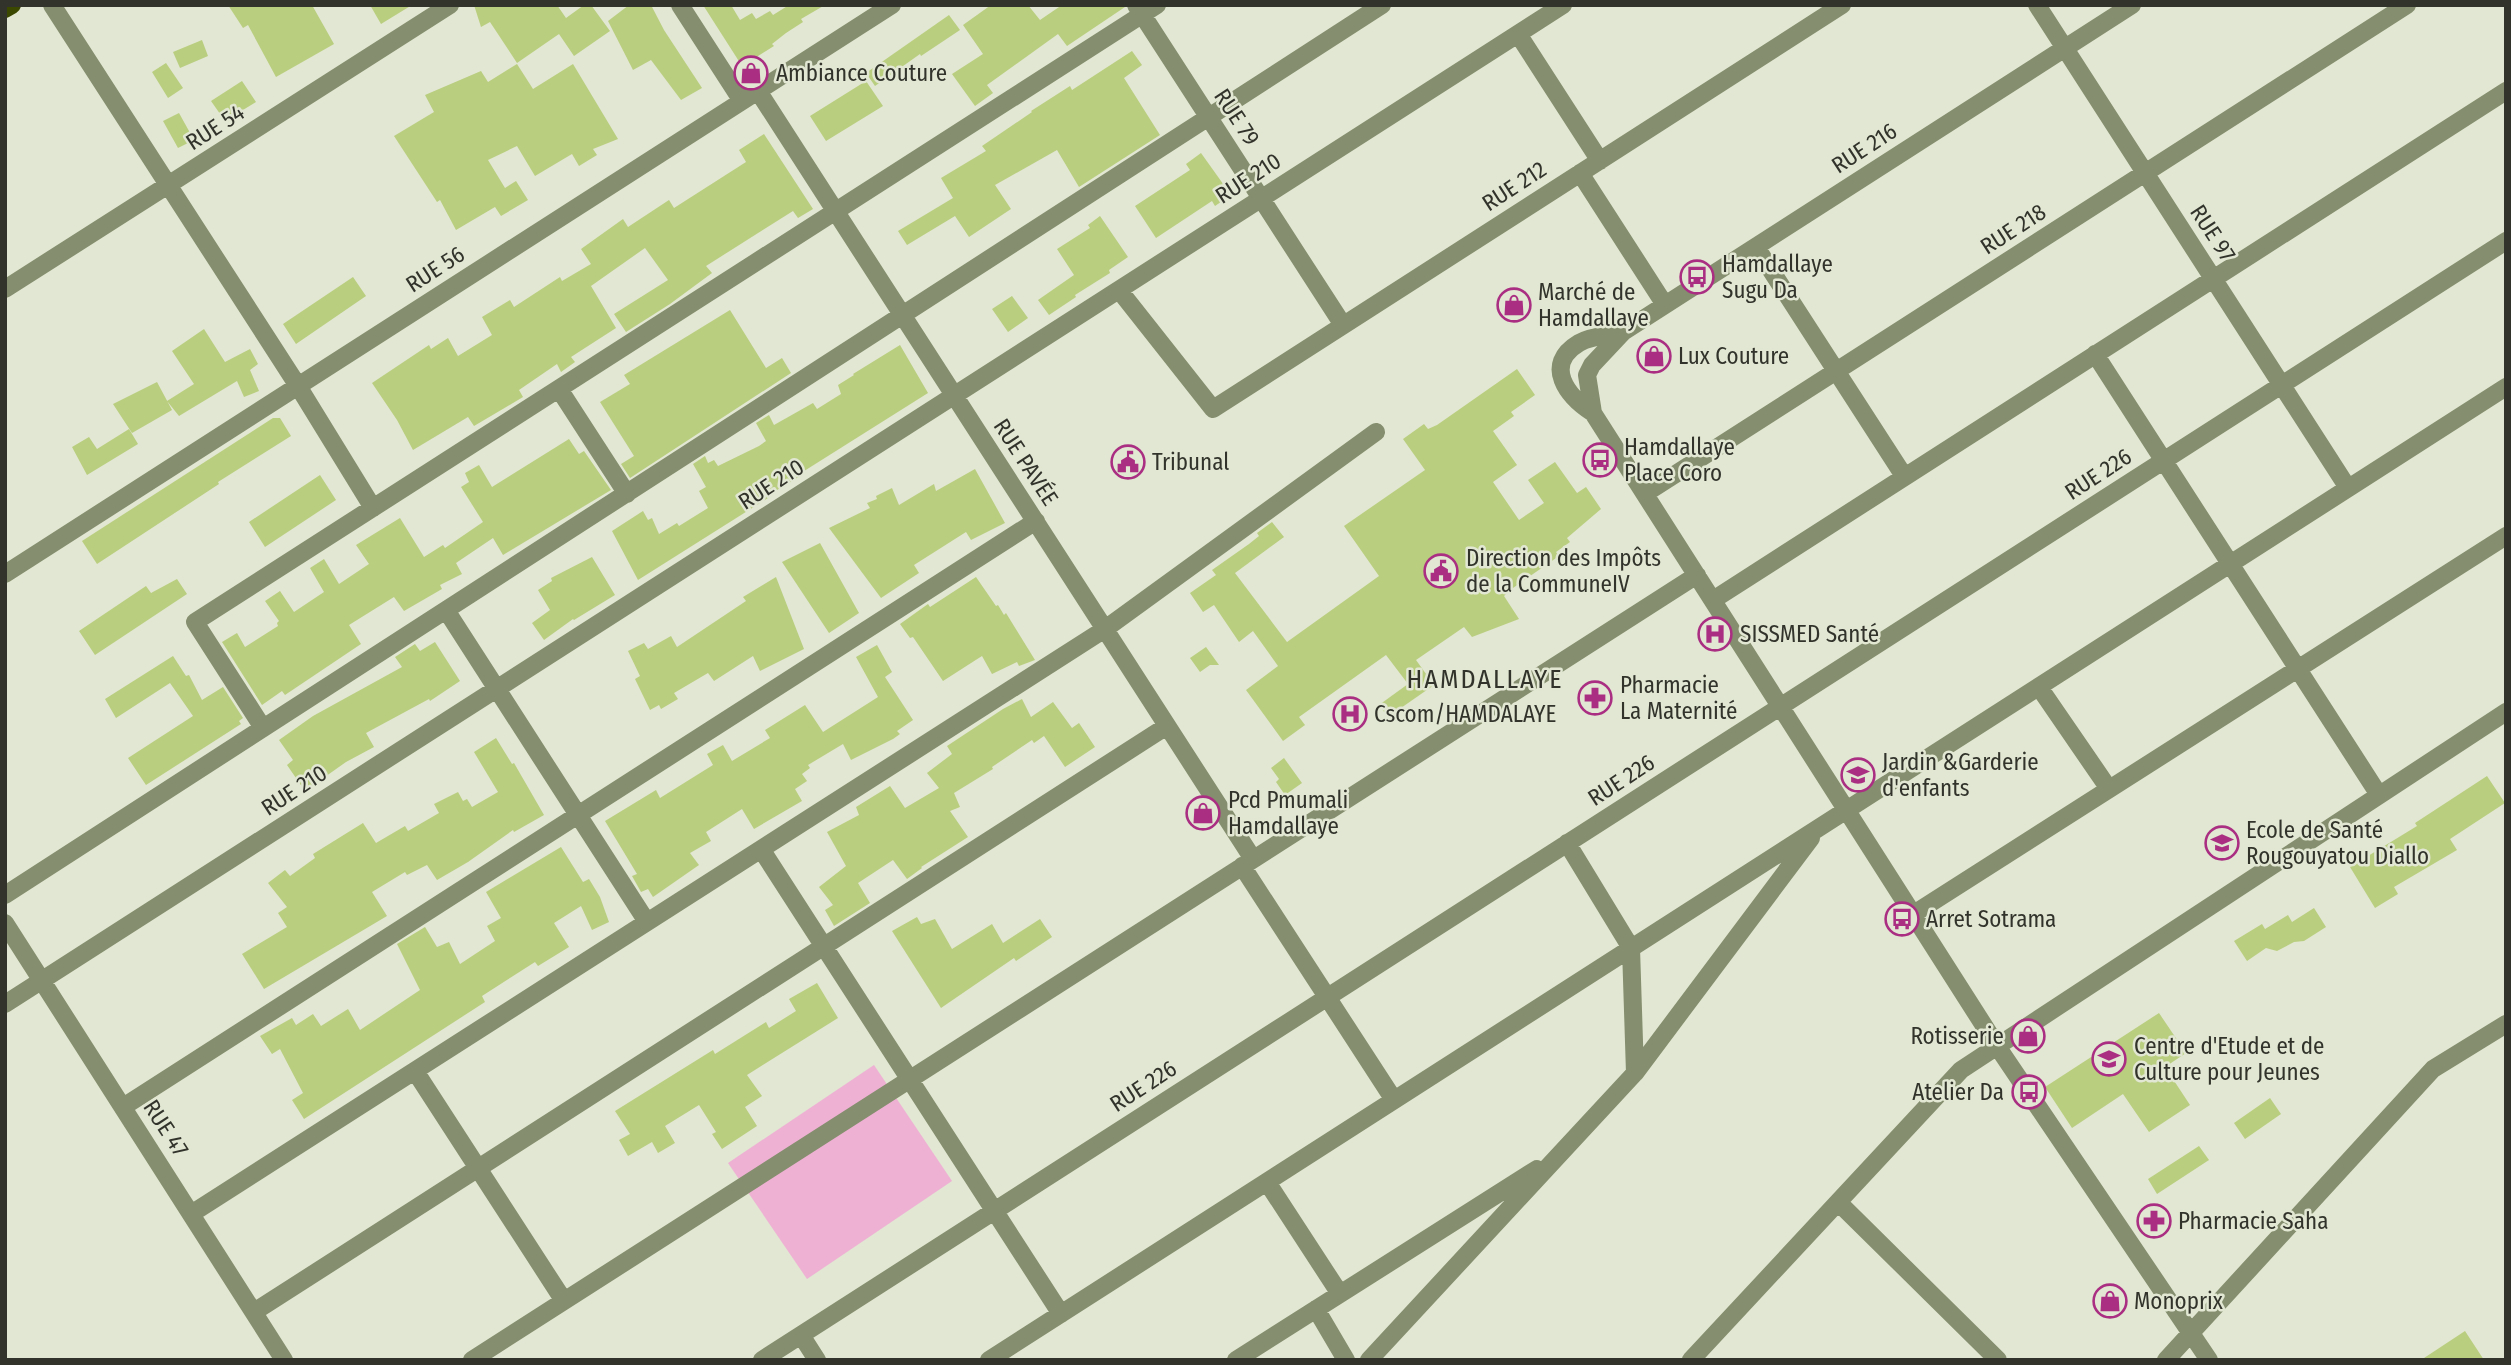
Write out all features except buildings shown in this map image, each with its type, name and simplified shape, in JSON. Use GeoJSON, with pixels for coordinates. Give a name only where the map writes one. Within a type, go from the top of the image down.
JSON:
{"type":"FeatureCollection","features":[{"type":"Feature","properties":{"kind":"main road"},"geometry":{"type":"LineString","coordinates":[[5,9],[12,5]]}},
{"type":"Feature","properties":{"kind":"street"},"geometry":{"type":"LineString","coordinates":[[5,21],[12,5]]}},
{"type":"Feature","properties":{"kind":"street"},"geometry":{"type":"LineString","coordinates":[[52,5],[298,386],[373,508]]}},
{"type":"Feature","properties":{"kind":"street","name":"RUE 54"},"geometry":{"type":"LineString","coordinates":[[5,289],[450,5]]}},
{"type":"Feature","properties":{"kind":"street","name":"RUE PAVÉE"},"geometry":{"type":"LineString","coordinates":[[680,5],[835,211],[1167,726],[1327,997],[1394,1100]]}},
{"type":"Feature","properties":{"kind":"street","name":"RUE 56"},"geometry":{"type":"LineString","coordinates":[[5,574],[892,5]]}},
{"type":"Feature","properties":{"kind":"street"},"geometry":{"type":"LineString","coordinates":[[5,895],[1382,5]]}},
{"type":"Feature","properties":{"kind":"street","name":"RUE 210"},"geometry":{"type":"LineString","coordinates":[[5,1004],[1563,5]]}},
{"type":"Feature","properties":{"kind":"street","name":"RUE 212"},"geometry":{"type":"LineString","coordinates":[[1119,289],[1213,408],[1842,5]]}},
{"type":"Feature","properties":{"kind":"street","name":"RUE 97"},"geometry":{"type":"LineString","coordinates":[[2036,5],[2348,488]]}},
{"type":"Feature","properties":{"kind":"street","name":"RUE 216"},"geometry":{"type":"LineString","coordinates":[[1623,332],[2132,5]]}},
{"type":"Feature","properties":{"kind":"street","name":"RUE 218"},"geometry":{"type":"LineString","coordinates":[[1646,493],[2406,5]]}},
{"type":"Feature","properties":{"kind":"street"},"geometry":{"type":"LineString","coordinates":[[263,728],[195,622],[835,211],[1145,8]]}},
{"type":"Feature","properties":{"kind":"street","name":"RUE 79"},"geometry":{"type":"LineString","coordinates":[[1145,8],[1209,117],[1343,325]]}},
{"type":"Feature","properties":{"kind":"street"},"geometry":{"type":"LineString","coordinates":[[1518,34],[1600,161]]}},
{"type":"Feature","properties":{"kind":"street"},"geometry":{"type":"LineString","coordinates":[[1713,600],[2506,91]]}},
{"type":"Feature","properties":{"kind":"street"},"geometry":{"type":"LineString","coordinates":[[1580,173],[1665,305]]}},
{"type":"Feature","properties":{"kind":"street","name":"RUE 226"},"geometry":{"type":"LineString","coordinates":[[762,1360],[2506,241]]}},
{"type":"Feature","properties":{"kind":"street"},"geometry":{"type":"LineString","coordinates":[[1756,247],[1904,477]]}},
{"type":"Feature","properties":{"kind":"street"},"geometry":{"type":"LineString","coordinates":[[1593,414],[1587,375],[1592,365],[1623,332]]}},
{"type":"Feature","properties":{"kind":"street"},"geometry":{"type":"LineString","coordinates":[[1623,332],[1579,343],[1565,355],[1560,365],[1566,390],[1576,403],[1593,414],[1646,493],[1997,1046],[2209,1360]]}},
{"type":"Feature","properties":{"kind":"street"},"geometry":{"type":"LineString","coordinates":[[2095,354],[2379,795]]}},
{"type":"Feature","properties":{"kind":"street"},"geometry":{"type":"LineString","coordinates":[[989,1360],[2506,387]]}},
{"type":"Feature","properties":{"kind":"street"},"geometry":{"type":"LineString","coordinates":[[559,389],[626,494]]}},
{"type":"Feature","properties":{"kind":"street"},"geometry":{"type":"LineString","coordinates":[[191,1214],[1105,629],[1376,432]]}},
{"type":"Feature","properties":{"kind":"street"},"geometry":{"type":"LineString","coordinates":[[123,1107],[1035,521]]}},
{"type":"Feature","properties":{"kind":"street"},"geometry":{"type":"LineString","coordinates":[[1912,915],[2506,536]]}},
{"type":"Feature","properties":{"kind":"street"},"geometry":{"type":"LineString","coordinates":[[472,1360],[1697,575]]}},
{"type":"Feature","properties":{"kind":"street"},"geometry":{"type":"LineString","coordinates":[[446,610],[647,922]]}},
{"type":"Feature","properties":{"kind":"street"},"geometry":{"type":"LineString","coordinates":[[2039,687],[2109,789]]}},
{"type":"Feature","properties":{"kind":"street"},"geometry":{"type":"LineString","coordinates":[[1691,1360],[1961,1070],[2506,712]]}},
{"type":"Feature","properties":{"kind":"street"},"geometry":{"type":"LineString","coordinates":[[254,1312],[1167,726]]}},
{"type":"Feature","properties":{"kind":"street"},"geometry":{"type":"LineString","coordinates":[[1369,1360],[1635,1073],[1820,827]]}},
{"type":"Feature","properties":{"kind":"street"},"geometry":{"type":"LineString","coordinates":[[1567,843],[1631,948],[1635,1073]]}},
{"type":"Feature","properties":{"kind":"street"},"geometry":{"type":"LineString","coordinates":[[761,849],[1061,1314]]}},
{"type":"Feature","properties":{"kind":"street","name":"RUE 47"},"geometry":{"type":"LineString","coordinates":[[5,923],[284,1360]]}},
{"type":"Feature","properties":{"kind":"street"},"geometry":{"type":"LineString","coordinates":[[2166,1360],[2433,1069],[2506,1024]]}},
{"type":"Feature","properties":{"kind":"street"},"geometry":{"type":"LineString","coordinates":[[415,1071],[564,1301]]}},
{"type":"Feature","properties":{"kind":"street"},"geometry":{"type":"LineString","coordinates":[[1236,1360],[1558,1156]]}},
{"type":"Feature","properties":{"kind":"street"},"geometry":{"type":"LineString","coordinates":[[1267,1182],[1340,1294]]}},
{"type":"Feature","properties":{"kind":"street"},"geometry":{"type":"LineString","coordinates":[[1838,1202],[1998,1360]]}},
{"type":"Feature","properties":{"kind":"street"},"geometry":{"type":"LineString","coordinates":[[1316,1309],[1346,1360]]}},
{"type":"Feature","properties":{"kind":"street"},"geometry":{"type":"LineString","coordinates":[[801,1335],[817,1360]]}},
{"type":"Feature","properties":{"kind":"shaded area"},"geometry":{"type":"Polygon","coordinates":[[[874,1065],[952,1181],[807,1279],[728,1163],[874,1065]]]}},
{"type":"Feature","properties":{"kind":"place","name":"Ambiance Couture"},"geometry":{"type":"Point","coordinates":[751,73]}},
{"type":"Feature","properties":{"kind":"place","name":"Hamdallaye Sugu Da"},"geometry":{"type":"Point","coordinates":[1697,277]}},
{"type":"Feature","properties":{"kind":"place","name":"Marché de Hamdallaye"},"geometry":{"type":"Point","coordinates":[1514,305]}},
{"type":"Feature","properties":{"kind":"place","name":"Lux Couture"},"geometry":{"type":"Point","coordinates":[1654,356]}},
{"type":"Feature","properties":{"kind":"place","name":"Hamdallaye Place Coro"},"geometry":{"type":"Point","coordinates":[1600,460]}},
{"type":"Feature","properties":{"kind":"place","name":"Tribunal"},"geometry":{"type":"Point","coordinates":[1128,462]}},
{"type":"Feature","properties":{"kind":"place","name":"Direction des Impôts de la CommuneIV"},"geometry":{"type":"Point","coordinates":[1441,571]}},
{"type":"Feature","properties":{"kind":"place","name":"SISSMED Santé"},"geometry":{"type":"Point","coordinates":[1715,634]}},
{"type":"Feature","properties":{"kind":"place","name":"Pharmacie La Maternité"},"geometry":{"type":"Point","coordinates":[1595,698]}},
{"type":"Feature","properties":{"kind":"place","name":"Cscom/HAMDALAYE"},"geometry":{"type":"Point","coordinates":[1350,714]}},
{"type":"Feature","properties":{"kind":"place","name":"Jardin &Garderie d'enfants"},"geometry":{"type":"Point","coordinates":[1858,775]}},
{"type":"Feature","properties":{"kind":"place","name":"Pcd Pmumali Hamdallaye"},"geometry":{"type":"Point","coordinates":[1203,813]}},
{"type":"Feature","properties":{"kind":"place","name":"Ecole de Santé Rougouyatou Diallo"},"geometry":{"type":"Point","coordinates":[2222,843]}},
{"type":"Feature","properties":{"kind":"place","name":"Arret Sotrama"},"geometry":{"type":"Point","coordinates":[1902,919]}},
{"type":"Feature","properties":{"kind":"place","name":"Rotisserie"},"geometry":{"type":"Point","coordinates":[2028,1036]}},
{"type":"Feature","properties":{"kind":"place","name":"Centre d'Etude et de Culture pour Jeunes"},"geometry":{"type":"Point","coordinates":[2109,1059]}},
{"type":"Feature","properties":{"kind":"place","name":"Atelier Da"},"geometry":{"type":"Point","coordinates":[2029,1092]}},
{"type":"Feature","properties":{"kind":"place","name":"Pharmacie Saha"},"geometry":{"type":"Point","coordinates":[2154,1221]}},
{"type":"Feature","properties":{"kind":"place","name":"Monoprix"},"geometry":{"type":"Point","coordinates":[2110,1301]}},
{"type":"Feature","properties":{"kind":"district","name":"HAMDALLAYE"},"geometry":{"type":"Point","coordinates":[1485,679]}}]}
